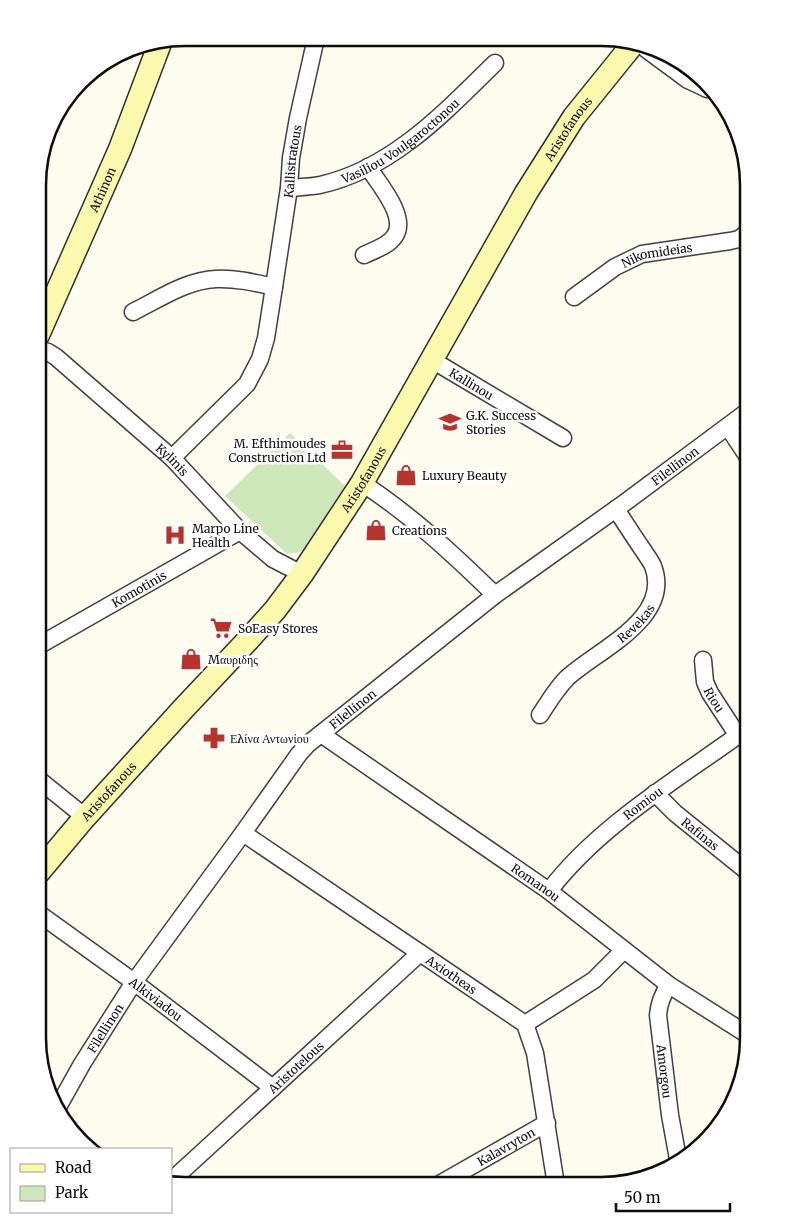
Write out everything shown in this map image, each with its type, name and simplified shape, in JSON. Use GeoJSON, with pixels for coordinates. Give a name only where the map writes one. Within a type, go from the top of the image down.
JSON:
{"type":"FeatureCollection","features":[{"type":"Feature","properties":{"kind":"street","name":"Kallistratous"},"geometry":{"type":"LineString","coordinates":[[172,458],[246,384],[260,359],[266,338],[274,287],[289,188],[291,158],[314,47]]}},
{"type":"Feature","properties":{"kind":"street","name":"Athinon"},"geometry":{"type":"LineString","coordinates":[[46,317],[120,149],[157,49]]}},
{"type":"Feature","properties":{"kind":"street","name":"Aristofanous"},"geometry":{"type":"LineString","coordinates":[[46,863],[85,817],[184,708],[250,639],[302,574],[362,483],[526,193],[574,117],[629,49]]}},
{"type":"Feature","properties":{"kind":"street"},"geometry":{"type":"LineString","coordinates":[[663,61],[694,83]]}},
{"type":"Feature","properties":{"kind":"street","name":"Vasiliou Voulgaroctonou"},"geometry":{"type":"LineString","coordinates":[[289,188],[320,185],[368,168],[402,147],[448,109],[495,63]]}},
{"type":"Feature","properties":{"kind":"street"},"geometry":{"type":"LineString","coordinates":[[364,256],[390,242],[396,236],[398,229],[396,210],[368,168]]}},
{"type":"Feature","properties":{"kind":"street","name":"Nikomideias"},"geometry":{"type":"LineString","coordinates":[[574,297],[615,266],[642,254],[730,242],[740,238]]}},
{"type":"Feature","properties":{"kind":"street"},"geometry":{"type":"LineString","coordinates":[[133,312],[189,284],[200,281],[229,279],[274,287]]}},
{"type":"Feature","properties":{"kind":"street","name":"Kylinis"},"geometry":{"type":"LineString","coordinates":[[46,351],[56,357],[172,458],[240,531],[273,559],[302,574]]}},
{"type":"Feature","properties":{"kind":"street","name":"Kallinou"},"geometry":{"type":"LineString","coordinates":[[432,360],[563,438]]}},
{"type":"Feature","properties":{"kind":"street","name":"Filellinon"},"geometry":{"type":"LineString","coordinates":[[62,1100],[82,1064],[134,982],[244,833],[299,754],[320,734],[495,595],[616,509],[740,417]]}},
{"type":"Feature","properties":{"kind":"street"},"geometry":{"type":"LineString","coordinates":[[728,426],[740,444]]}},
{"type":"Feature","properties":{"kind":"street"},"geometry":{"type":"LineString","coordinates":[[362,483],[390,502],[440,542],[495,595]]}},
{"type":"Feature","properties":{"kind":"street","name":"Revekas"},"geometry":{"type":"LineString","coordinates":[[540,715],[567,678],[633,628],[648,612],[655,598],[656,584],[653,566],[616,509]]}},
{"type":"Feature","properties":{"kind":"street","name":"Komotinis"},"geometry":{"type":"LineString","coordinates":[[46,641],[240,531]]}},
{"type":"Feature","properties":{"kind":"street","name":"Riou"},"geometry":{"type":"LineString","coordinates":[[703,660],[707,687],[739,727]]}},
{"type":"Feature","properties":{"kind":"street","name":"Romanou"},"geometry":{"type":"LineString","coordinates":[[320,734],[548,892],[669,985],[739,1030]]}},
{"type":"Feature","properties":{"kind":"street","name":"Romiou"},"geometry":{"type":"LineString","coordinates":[[548,892],[575,859],[655,793],[739,735]]}},
{"type":"Feature","properties":{"kind":"street"},"geometry":{"type":"LineString","coordinates":[[46,785],[85,817]]}},
{"type":"Feature","properties":{"kind":"street","name":"Rafinas"},"geometry":{"type":"LineString","coordinates":[[655,793],[675,814],[739,865]]}},
{"type":"Feature","properties":{"kind":"street","name":"Axiotheas"},"geometry":{"type":"LineString","coordinates":[[244,833],[525,1024]]}},
{"type":"Feature","properties":{"kind":"street","name":"Alkiviadou"},"geometry":{"type":"LineString","coordinates":[[46,920],[134,982],[273,1088]]}},
{"type":"Feature","properties":{"kind":"street"},"geometry":{"type":"LineString","coordinates":[[555,1177],[535,1054],[525,1024],[594,980],[624,950]]}},
{"type":"Feature","properties":{"kind":"street","name":"Aristotelous"},"geometry":{"type":"LineString","coordinates":[[176,1176],[420,953]]}},
{"type":"Feature","properties":{"kind":"street","name":"Amorgou"},"geometry":{"type":"LineString","coordinates":[[669,985],[662,996],[658,1015],[670,1115],[677,1153]]}},
{"type":"Feature","properties":{"kind":"street","name":"Kalavryton"},"geometry":{"type":"LineString","coordinates":[[452,1177],[547,1122]]}},
{"type":"Feature","properties":{"kind":"green space"},"geometry":{"type":"Polygon","coordinates":[[[290,433],[345,486],[308,548],[300,552],[287,554],[225,496],[290,433]]]}},
{"type":"Feature","properties":{"kind":"place","name":"G.K. Success Stories"},"geometry":{"type":"Point","coordinates":[450,422]}},
{"type":"Feature","properties":{"kind":"place","name":"M. Efthimoudes Construction Ltd"},"geometry":{"type":"Point","coordinates":[342,450]}},
{"type":"Feature","properties":{"kind":"place","name":"Luxury Beauty"},"geometry":{"type":"Point","coordinates":[406,475]}},
{"type":"Feature","properties":{"kind":"place","name":"Creations"},"geometry":{"type":"Point","coordinates":[376,530]}},
{"type":"Feature","properties":{"kind":"place","name":"Marpo Line Health"},"geometry":{"type":"Point","coordinates":[175,535]}},
{"type":"Feature","properties":{"kind":"place","name":"SoEasy Stores"},"geometry":{"type":"Point","coordinates":[221,628]}},
{"type":"Feature","properties":{"kind":"place","name":"Μαυριδης"},"geometry":{"type":"Point","coordinates":[191,659]}},
{"type":"Feature","properties":{"kind":"place","name":"Ελίνα Αντωνίου"},"geometry":{"type":"Point","coordinates":[214,738]}}]}
